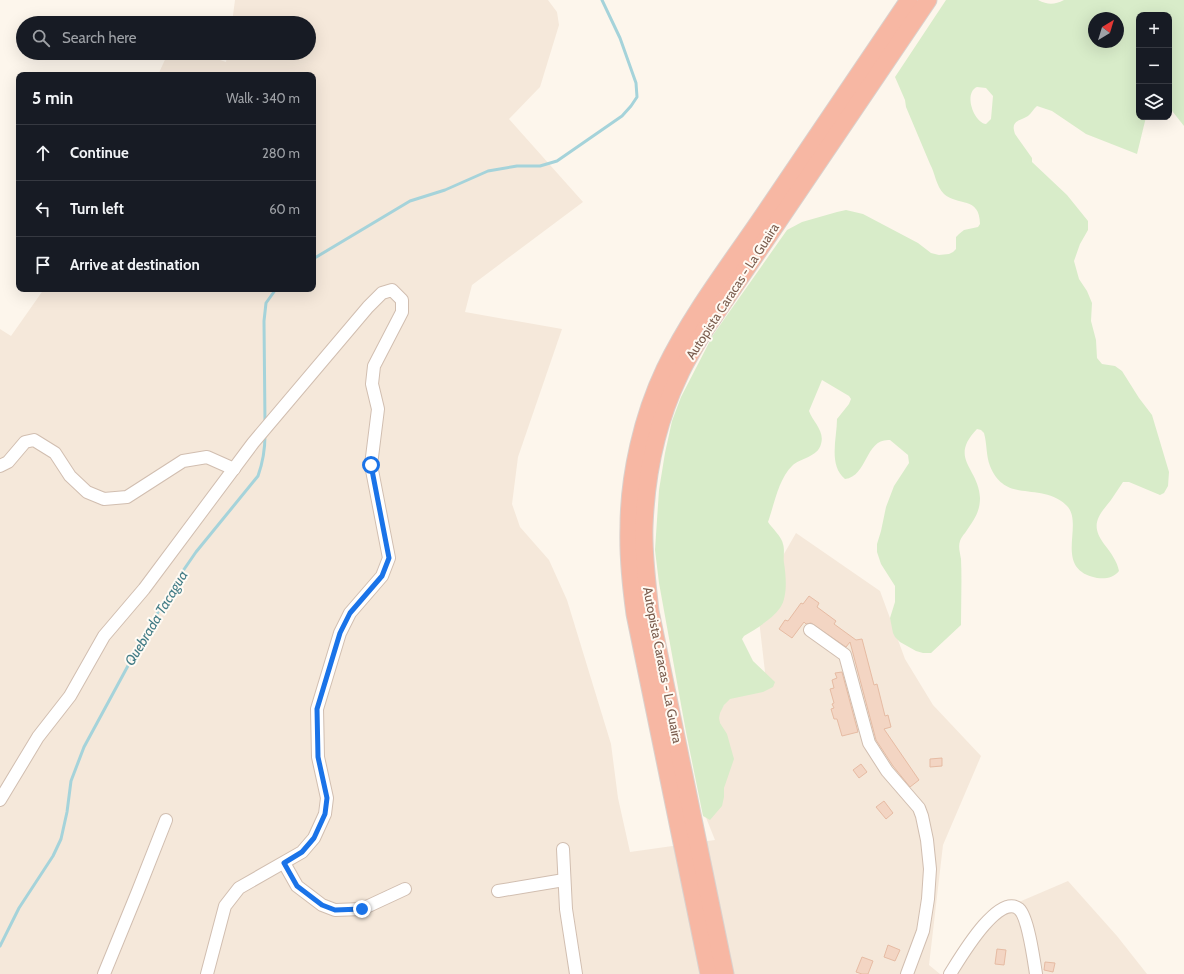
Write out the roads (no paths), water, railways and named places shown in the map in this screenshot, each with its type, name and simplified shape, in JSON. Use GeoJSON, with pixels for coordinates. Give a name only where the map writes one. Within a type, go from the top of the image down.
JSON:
{"type":"FeatureCollection","features":[{"type":"Feature","properties":{"kind":"highway","name":"Autopista Caracas - La Guaira"},"geometry":{"type":"LineString","coordinates":[[709,974],[635,614],[628,528],[638,450],[653,399],[665,370],[678,345],[700,309],[909,0]]}},
{"type":"Feature","properties":{"kind":"highway","name":"Autopista Caracas - La Guaira"},"geometry":{"type":"LineString","coordinates":[[725,974],[650,611],[647,587],[644,528],[648,482],[653,454],[666,410],[679,376],[702,334],[928,0]]}},
{"type":"Feature","properties":{"kind":"street"},"geometry":{"type":"LineString","coordinates":[[0,800],[38,737],[70,696],[104,636],[144,589],[253,442],[368,307],[382,293],[392,290],[402,300],[402,312],[374,366],[372,384],[378,409],[371,465],[389,558],[382,576],[350,613],[340,633],[317,709],[318,757],[327,798],[325,814],[314,838],[302,852],[239,888],[225,906],[207,974]]}},
{"type":"Feature","properties":{"kind":"street"},"geometry":{"type":"LineString","coordinates":[[0,466],[8,462],[24,442],[34,440],[55,453],[70,476],[87,492],[104,499],[127,497],[182,461],[207,457],[234,469]]}},
{"type":"Feature","properties":{"kind":"street"},"geometry":{"type":"LineString","coordinates":[[810,630],[845,655],[870,743],[887,771],[919,808],[922,816],[927,840],[930,869],[926,912],[923,931],[909,969],[901,974]]}},
{"type":"Feature","properties":{"kind":"street"},"geometry":{"type":"LineString","coordinates":[[104,974],[166,820]]}},
{"type":"Feature","properties":{"kind":"street"},"geometry":{"type":"LineString","coordinates":[[564,850],[566,909],[576,974]]}},
{"type":"Feature","properties":{"kind":"street"},"geometry":{"type":"LineString","coordinates":[[284,863],[297,886],[322,905],[335,910],[362,909],[405,889]]}},
{"type":"Feature","properties":{"kind":"street"},"geometry":{"type":"LineString","coordinates":[[498,891],[564,880]]}},
{"type":"Feature","properties":{"kind":"street"},"geometry":{"type":"LineString","coordinates":[[950,974],[989,919],[998,910],[1014,906],[1019,909],[1022,914],[1029,937],[1036,974]]}},
{"type":"Feature","properties":{"kind":"waterway","name":"Quebrada Tacagua"},"geometry":{"type":"LineString","coordinates":[[316,257],[410,201],[445,190],[488,171],[517,166],[540,166],[557,161],[622,116],[637,97],[636,83],[620,38],[602,0]]}},
{"type":"Feature","properties":{"kind":"waterway","name":"Quebrada Tacagua"},"geometry":{"type":"LineString","coordinates":[[265,424],[264,321],[266,303],[274,292]]}},
{"type":"Feature","properties":{"kind":"waterway","name":"Quebrada Tacagua"},"geometry":{"type":"LineString","coordinates":[[0,946],[19,908],[53,856],[61,839],[67,812],[71,781],[84,747],[143,638],[176,581],[196,552],[258,476],[265,446],[265,435]]}}]}
